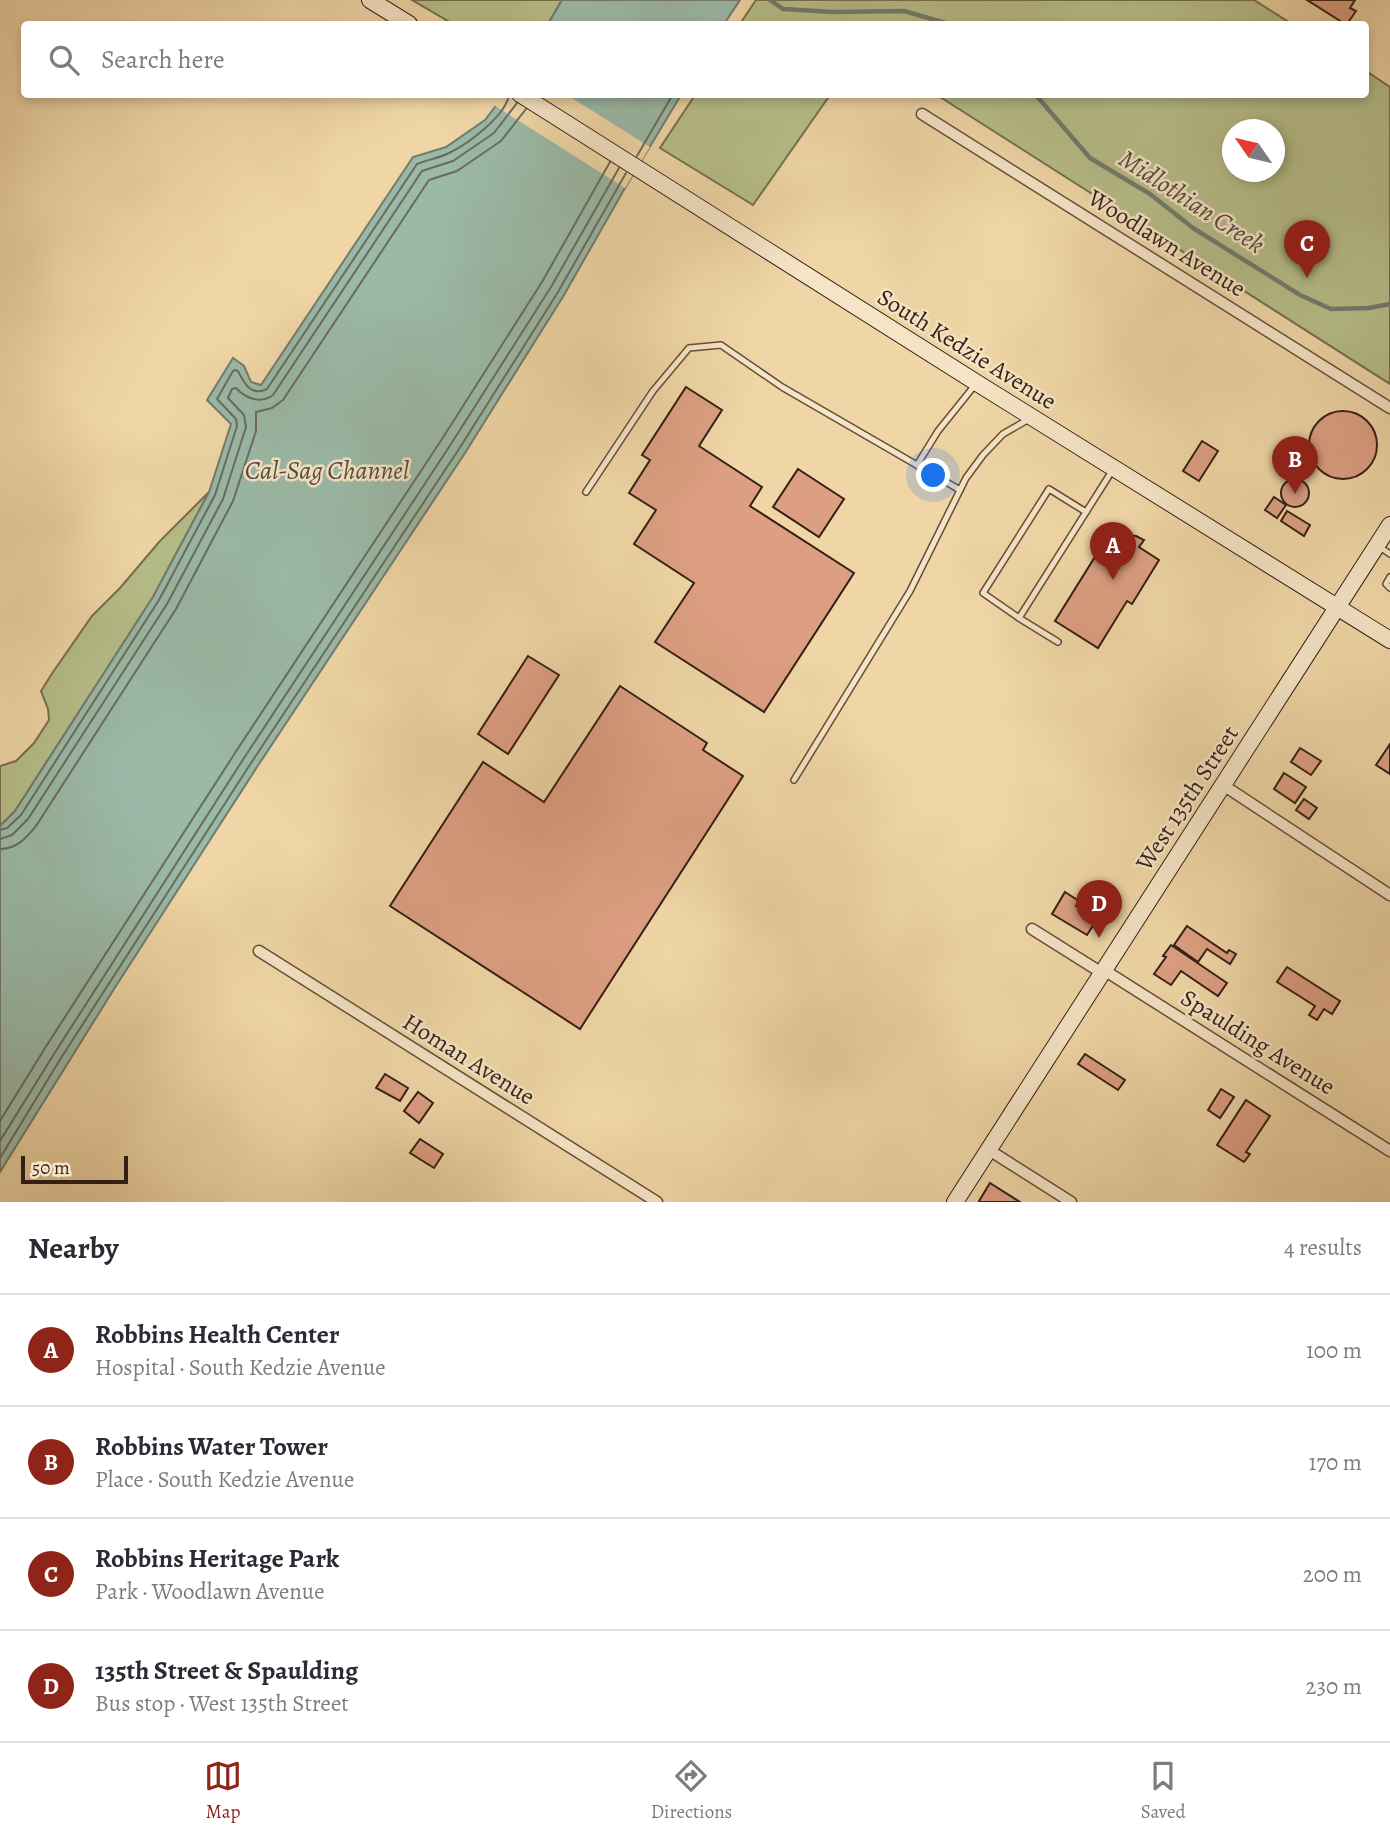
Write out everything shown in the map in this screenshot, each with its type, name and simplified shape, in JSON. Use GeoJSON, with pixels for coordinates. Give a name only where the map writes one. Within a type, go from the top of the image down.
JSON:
{"type":"FeatureCollection","features":[{"type":"Feature","properties":{"kind":"main road"},"geometry":{"type":"LineString","coordinates":[[370,0],[404,21]]}},
{"type":"Feature","properties":{"kind":"main road","name":"South Kedzie Avenue"},"geometry":{"type":"LineString","coordinates":[[526,98],[976,383],[1390,640]]}},
{"type":"Feature","properties":{"kind":"main road","name":"West 135th Street"},"geometry":{"type":"LineString","coordinates":[[955,1202],[1338,606],[1383,549],[1390,525]]}},
{"type":"Feature","properties":{"kind":"street","name":"Woodlawn Avenue"},"geometry":{"type":"LineString","coordinates":[[922,114],[1390,408]]}},
{"type":"Feature","properties":{"kind":"street"},"geometry":{"type":"LineString","coordinates":[[1223,785],[1390,895]]}},
{"type":"Feature","properties":{"kind":"street","name":"Spaulding Avenue"},"geometry":{"type":"LineString","coordinates":[[1032,929],[1390,1151]]}},
{"type":"Feature","properties":{"kind":"street","name":"Homan Avenue"},"geometry":{"type":"LineString","coordinates":[[259,951],[657,1202]]}},
{"type":"Feature","properties":{"kind":"street"},"geometry":{"type":"LineString","coordinates":[[989,1150],[1071,1202]]}},
{"type":"Feature","properties":{"kind":"lane"},"geometry":{"type":"LineString","coordinates":[[586,492],[653,391],[689,348],[720,345],[782,387],[960,490]]}},
{"type":"Feature","properties":{"kind":"lane"},"geometry":{"type":"LineString","coordinates":[[917,465],[938,431],[976,383]]}},
{"type":"Feature","properties":{"kind":"lane"},"geometry":{"type":"LineString","coordinates":[[794,780],[910,592],[966,478],[1003,434],[1031,417]]}},
{"type":"Feature","properties":{"kind":"lane"},"geometry":{"type":"LineString","coordinates":[[1019,618],[1113,468]]}},
{"type":"Feature","properties":{"kind":"lane"},"geometry":{"type":"LineString","coordinates":[[1058,642],[983,593],[1049,489],[1086,512]]}},
{"type":"Feature","properties":{"kind":"lane"},"geometry":{"type":"LineString","coordinates":[[1390,577],[1387,584],[1390,588]]}},
{"type":"Feature","properties":{"kind":"green space"},"geometry":{"type":"Polygon","coordinates":[[[412,0],[562,0],[550,21],[448,21],[412,0]]]}},
{"type":"Feature","properties":{"kind":"green space"},"geometry":{"type":"Polygon","coordinates":[[[756,0],[1254,0],[1287,21],[742,21],[756,0]]]}},
{"type":"Feature","properties":{"kind":"green space"},"geometry":{"type":"Polygon","coordinates":[[[1369,73],[1390,87],[1390,384],[942,98],[1369,98],[1369,73]]]}},
{"type":"Feature","properties":{"kind":"green space"},"geometry":{"type":"Polygon","coordinates":[[[693,98],[828,98],[753,205],[660,148],[693,98]]]}},
{"type":"Feature","properties":{"kind":"green space"},"geometry":{"type":"Polygon","coordinates":[[[209,492],[153,597],[15,811],[0,826],[0,766],[16,761],[34,743],[49,720],[41,691],[92,616],[209,492]]]}},
{"type":"Feature","properties":{"kind":"water"},"geometry":{"type":"Polygon","coordinates":[[[562,0],[740,0],[726,21],[550,21],[562,0]]]}},
{"type":"Feature","properties":{"kind":"water","name":"Cal-Sag Channel"},"geometry":{"type":"Polygon","coordinates":[[[502,98],[679,98],[564,295],[465,453],[257,767],[0,1172],[0,826],[15,811],[153,597],[209,492],[231,424],[207,400],[233,358],[244,366],[251,382],[261,385],[413,157],[446,147],[485,120],[502,98]]]}},
{"type":"Feature","properties":{"kind":"pier"},"geometry":{"type":"Polygon","coordinates":[[[497,98],[572,98],[650,147],[625,188],[492,104],[497,98]]]}},
{"type":"Feature","properties":{"kind":"building"},"geometry":{"type":"Polygon","coordinates":[[[1307,0],[1355,0],[1350,8],[1356,11],[1349,21],[1340,21],[1307,0]]]}},
{"type":"Feature","properties":{"kind":"building"},"geometry":{"type":"Polygon","coordinates":[[[686,387],[722,410],[699,446],[762,487],[750,506],[854,573],[764,712],[655,642],[694,583],[634,544],[656,510],[629,493],[650,460],[642,455],[686,387]]]}},
{"type":"Feature","properties":{"kind":"building"},"geometry":{"type":"Polygon","coordinates":[[[1343,411],[1356,414],[1367,421],[1374,432],[1377,445],[1374,458],[1367,469],[1356,476],[1343,479],[1330,476],[1319,469],[1312,458],[1309,445],[1312,432],[1319,421],[1330,414],[1343,411]]]}},
{"type":"Feature","properties":{"kind":"building"},"geometry":{"type":"Polygon","coordinates":[[[1202,441],[1218,451],[1199,481],[1183,471],[1202,441]]]}},
{"type":"Feature","properties":{"kind":"building"},"geometry":{"type":"Polygon","coordinates":[[[798,469],[844,499],[819,537],[773,507],[798,469]]]}},
{"type":"Feature","properties":{"kind":"building"},"geometry":{"type":"Polygon","coordinates":[[[1295,479],[1305,483],[1309,493],[1305,503],[1295,507],[1285,503],[1281,493],[1285,483],[1295,479]]]}},
{"type":"Feature","properties":{"kind":"building"},"geometry":{"type":"Polygon","coordinates":[[[1274,497],[1286,505],[1277,518],[1265,510],[1274,497]]]}},
{"type":"Feature","properties":{"kind":"building"},"geometry":{"type":"Polygon","coordinates":[[[1287,511],[1310,525],[1304,536],[1281,521],[1287,511]]]}},
{"type":"Feature","properties":{"kind":"building"},"geometry":{"type":"Polygon","coordinates":[[[1113,528],[1124,535],[1144,540],[1139,547],[1159,560],[1132,604],[1127,601],[1098,648],[1055,621],[1113,528]]]}},
{"type":"Feature","properties":{"kind":"building"},"geometry":{"type":"Polygon","coordinates":[[[528,656],[559,675],[508,754],[478,734],[528,656]]]}},
{"type":"Feature","properties":{"kind":"building"},"geometry":{"type":"Polygon","coordinates":[[[620,686],[707,743],[703,750],[743,776],[580,1029],[390,906],[483,762],[544,802],[620,686]]]}},
{"type":"Feature","properties":{"kind":"building"},"geometry":{"type":"Polygon","coordinates":[[[1390,744],[1390,774],[1376,765],[1390,744]]]}},
{"type":"Feature","properties":{"kind":"building"},"geometry":{"type":"Polygon","coordinates":[[[1300,748],[1321,761],[1311,775],[1291,762],[1300,748]]]}},
{"type":"Feature","properties":{"kind":"building"},"geometry":{"type":"Polygon","coordinates":[[[1284,773],[1306,787],[1295,803],[1274,789],[1284,773]]]}},
{"type":"Feature","properties":{"kind":"building"},"geometry":{"type":"Polygon","coordinates":[[[1304,799],[1317,808],[1309,819],[1296,810],[1304,799]]]}},
{"type":"Feature","properties":{"kind":"building"},"geometry":{"type":"Polygon","coordinates":[[[1065,892],[1079,901],[1076,906],[1097,919],[1087,935],[1052,914],[1065,892]]]}},
{"type":"Feature","properties":{"kind":"building"},"geometry":{"type":"Polygon","coordinates":[[[1187,926],[1227,953],[1229,950],[1236,954],[1230,964],[1207,949],[1198,962],[1174,945],[1187,926]]]}},
{"type":"Feature","properties":{"kind":"building"},"geometry":{"type":"Polygon","coordinates":[[[1171,945],[1227,983],[1218,996],[1181,971],[1171,985],[1154,974],[1171,945]]]}},
{"type":"Feature","properties":{"kind":"building"},"geometry":{"type":"Polygon","coordinates":[[[1287,967],[1340,1001],[1332,1014],[1324,1009],[1317,1020],[1309,1015],[1315,1006],[1277,982],[1287,967]]]}},
{"type":"Feature","properties":{"kind":"building"},"geometry":{"type":"Polygon","coordinates":[[[1085,1054],[1125,1080],[1118,1090],[1078,1064],[1085,1054]]]}},
{"type":"Feature","properties":{"kind":"building"},"geometry":{"type":"Polygon","coordinates":[[[385,1074],[408,1088],[400,1101],[376,1088],[385,1074]]]}},
{"type":"Feature","properties":{"kind":"building"},"geometry":{"type":"Polygon","coordinates":[[[1221,1089],[1234,1097],[1220,1118],[1208,1110],[1221,1089]]]}},
{"type":"Feature","properties":{"kind":"building"},"geometry":{"type":"Polygon","coordinates":[[[418,1092],[433,1103],[419,1123],[404,1111],[418,1092]]]}},
{"type":"Feature","properties":{"kind":"building"},"geometry":{"type":"Polygon","coordinates":[[[1246,1100],[1270,1116],[1246,1152],[1250,1154],[1244,1162],[1217,1145],[1246,1100]]]}},
{"type":"Feature","properties":{"kind":"building"},"geometry":{"type":"Polygon","coordinates":[[[420,1139],[443,1154],[434,1168],[410,1153],[420,1139]]]}},
{"type":"Feature","properties":{"kind":"building"},"geometry":{"type":"Polygon","coordinates":[[[990,1183],[1020,1202],[979,1201],[990,1183]]]}},
{"type":"Feature","properties":{"kind":"waterway","name":"Midlothian Creek"},"geometry":{"type":"LineString","coordinates":[[770,0],[783,9],[833,12],[904,11],[939,21]]}},
{"type":"Feature","properties":{"kind":"waterway","name":"Midlothian Creek"},"geometry":{"type":"LineString","coordinates":[[1038,98],[1090,158],[1150,194],[1193,228],[1300,295],[1331,309],[1369,308],[1390,304]]}},
{"type":"Feature","properties":{"kind":"place","name":"Robbins Heritage Park"},"geometry":{"type":"Point","coordinates":[1307,278]}},
{"type":"Feature","properties":{"kind":"place","name":"Robbins Water Tower"},"geometry":{"type":"Point","coordinates":[1295,494]}},
{"type":"Feature","properties":{"kind":"place","name":"Robbins Health Center"},"geometry":{"type":"Point","coordinates":[1113,580]}},
{"type":"Feature","properties":{"kind":"place","name":"135th Street & Spaulding"},"geometry":{"type":"Point","coordinates":[1099,938]}}]}
